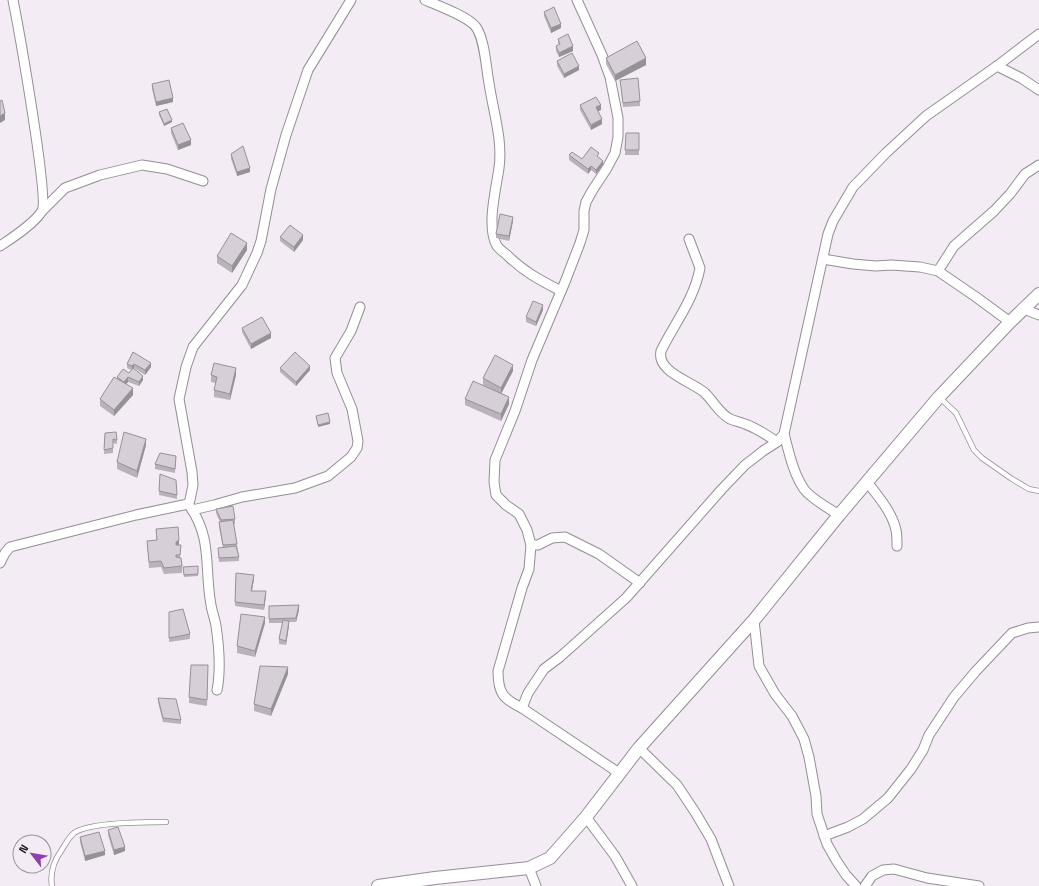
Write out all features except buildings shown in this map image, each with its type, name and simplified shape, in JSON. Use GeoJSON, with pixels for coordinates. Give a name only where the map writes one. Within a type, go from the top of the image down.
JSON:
{"type":"FeatureCollection","features":[{"type":"Feature","properties":{"kind":"street"},"geometry":{"type":"LineString","coordinates":[[13,0],[18,22],[36,141],[42,184],[43,210]]}},
{"type":"Feature","properties":{"kind":"street"},"geometry":{"type":"LineString","coordinates":[[217,690],[219,680],[218,642],[211,605],[208,558],[198,520],[190,507],[193,485],[192,472],[179,399],[192,347],[242,285],[257,253],[261,241],[267,204],[273,181],[286,135],[308,70],[351,0]]}},
{"type":"Feature","properties":{"kind":"street"},"geometry":{"type":"LineString","coordinates":[[425,0],[460,16],[476,27],[484,52],[494,105],[499,148],[499,165],[492,222],[493,236],[497,246],[519,267],[530,275],[561,291]]}},
{"type":"Feature","properties":{"kind":"street"},"geometry":{"type":"LineString","coordinates":[[577,0],[602,55],[610,77],[618,118],[618,137],[615,153],[586,202],[584,211],[584,230],[580,243],[532,360],[515,411],[495,460],[494,482],[496,495],[506,505],[519,514],[527,530],[531,545],[529,569],[498,671],[498,684],[502,694],[510,702],[522,708],[619,773]]}},
{"type":"Feature","properties":{"kind":"street"},"geometry":{"type":"LineString","coordinates":[[839,515],[804,490],[792,464],[784,434],[811,307],[824,259],[828,234],[853,187],[886,153],[926,116],[997,66],[1039,34]]}},
{"type":"Feature","properties":{"kind":"street"},"geometry":{"type":"LineString","coordinates":[[997,66],[1021,78],[1039,90]]}},
{"type":"Feature","properties":{"kind":"street"},"geometry":{"type":"LineString","coordinates":[[938,271],[954,246],[994,211],[1010,194],[1025,174],[1039,165]]}},
{"type":"Feature","properties":{"kind":"street"},"geometry":{"type":"LineString","coordinates":[[0,246],[36,218],[65,188],[100,175],[142,166],[167,169],[203,181]]}},
{"type":"Feature","properties":{"kind":"street"},"geometry":{"type":"LineString","coordinates":[[689,239],[700,268],[699,273],[691,298],[661,352],[661,361],[678,377],[704,392],[719,411],[731,420],[746,424],[777,442]]}},
{"type":"Feature","properties":{"kind":"street"},"geometry":{"type":"LineString","coordinates":[[824,259],[876,266],[891,265],[920,267],[938,271],[1010,322]]}},
{"type":"Feature","properties":{"kind":"street"},"geometry":{"type":"LineString","coordinates":[[378,886],[422,883],[529,868],[550,858],[586,817],[639,748],[754,620],[866,482],[939,397],[1010,322],[1039,294]]}},
{"type":"Feature","properties":{"kind":"street"},"geometry":{"type":"LineString","coordinates":[[0,563],[10,547],[136,515],[295,488],[328,476],[350,457],[357,448],[358,441],[352,409],[337,373],[335,358],[351,331],[360,308]]}},
{"type":"Feature","properties":{"kind":"street"},"geometry":{"type":"LineString","coordinates":[[1024,309],[1039,315]]}},
{"type":"Feature","properties":{"kind":"street"},"geometry":{"type":"LineString","coordinates":[[522,708],[528,693],[544,669],[560,657],[626,598],[745,465],[777,442],[784,434]]}},
{"type":"Feature","properties":{"kind":"street"},"geometry":{"type":"LineString","coordinates":[[866,482],[882,501],[890,516],[895,529],[897,546]]}},
{"type":"Feature","properties":{"kind":"street"},"geometry":{"type":"LineString","coordinates":[[531,545],[538,545],[552,538],[566,537],[599,554],[640,583]]}},
{"type":"Feature","properties":{"kind":"street"},"geometry":{"type":"LineString","coordinates":[[754,620],[759,666],[774,694],[792,716],[804,738],[816,796],[817,814],[827,844],[846,875],[856,886]]}},
{"type":"Feature","properties":{"kind":"street"},"geometry":{"type":"LineString","coordinates":[[824,836],[848,827],[863,819],[888,798],[911,769],[923,750],[929,735],[954,697],[976,671],[1012,633],[1028,628],[1039,627]]}},
{"type":"Feature","properties":{"kind":"street"},"geometry":{"type":"LineString","coordinates":[[639,748],[677,785],[695,812],[711,840],[729,886]]}},
{"type":"Feature","properties":{"kind":"street"},"geometry":{"type":"LineString","coordinates":[[586,817],[615,856],[632,886]]}},
{"type":"Feature","properties":{"kind":"street"},"geometry":{"type":"LineString","coordinates":[[529,868],[536,886]]}},
{"type":"Feature","properties":{"kind":"street"},"geometry":{"type":"LineString","coordinates":[[865,886],[872,876],[883,870],[894,870],[926,878],[979,886]]}},
{"type":"Feature","properties":{"kind":"lane"},"geometry":{"type":"LineString","coordinates":[[939,397],[956,413],[974,450],[982,458],[1029,489],[1039,491]]}},
{"type":"Feature","properties":{"kind":"lane"},"geometry":{"type":"LineString","coordinates":[[52,886],[53,867],[58,855],[74,833],[85,828],[99,826],[140,822],[166,822]]}}]}
